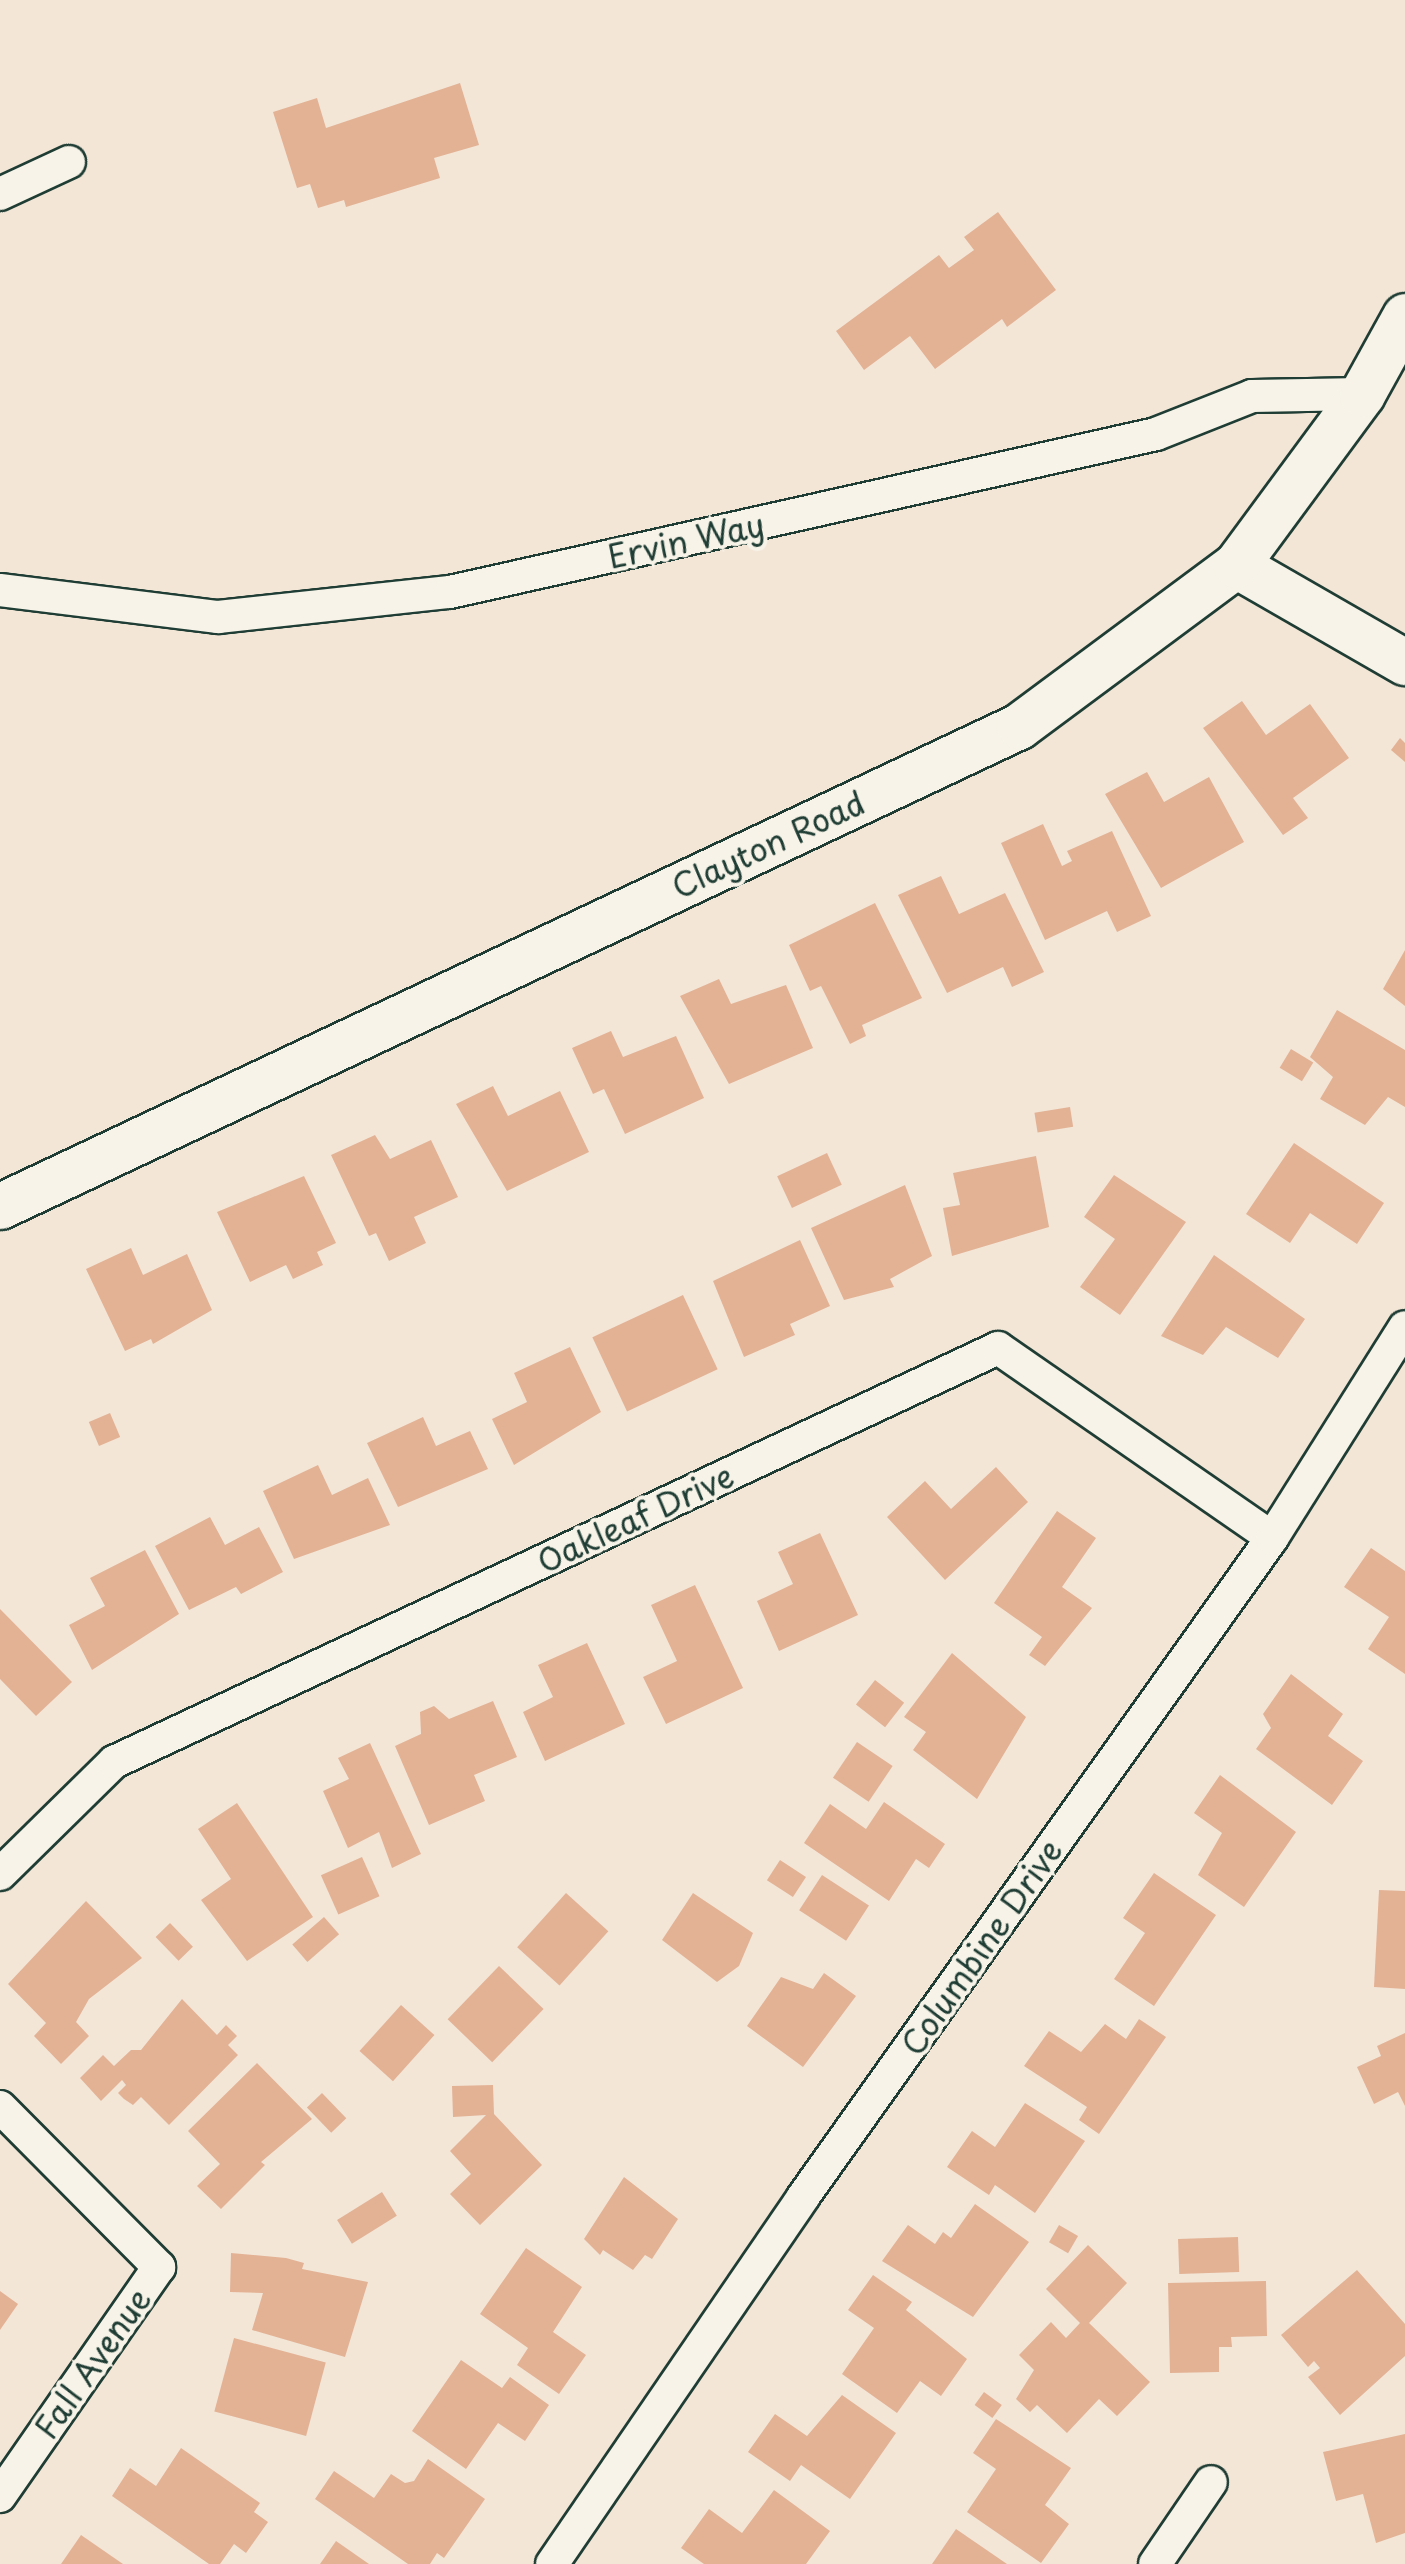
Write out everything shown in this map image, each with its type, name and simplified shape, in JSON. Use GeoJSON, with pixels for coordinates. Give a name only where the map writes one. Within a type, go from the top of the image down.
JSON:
{"type":"FeatureCollection","features":[{"type":"Feature","properties":{"kind":"street"},"geometry":{"type":"LineString","coordinates":[[0,194],[69,162]]}},
{"type":"Feature","properties":{"kind":"street","name":"Clayton Road"},"geometry":{"type":"LineString","coordinates":[[0,1206],[1020,726],[1236,565],[1362,394],[1405,316]]}},
{"type":"Feature","properties":{"kind":"street","name":"Ervin Way"},"geometry":{"type":"LineString","coordinates":[[0,590],[218,618],[450,592],[1156,434],[1252,396],[1362,394]]}},
{"type":"Feature","properties":{"kind":"street"},"geometry":{"type":"LineString","coordinates":[[1236,565],[1405,662]]}},
{"type":"Feature","properties":{"kind":"street","name":"Columbine Drive"},"geometry":{"type":"LineString","coordinates":[[552,2564],[1272,1538],[1405,1327]]}},
{"type":"Feature","properties":{"kind":"street","name":"Oakleaf Drive"},"geometry":{"type":"LineString","coordinates":[[0,1874],[114,1762],[998,1348],[1272,1538]]}},
{"type":"Feature","properties":{"kind":"street","name":"Fall Avenue"},"geometry":{"type":"LineString","coordinates":[[0,2107],[159,2267],[0,2496]]}},
{"type":"Feature","properties":{"kind":"street"},"geometry":{"type":"LineString","coordinates":[[1155,2564],[1211,2482]]}},
{"type":"Feature","properties":{"kind":"building"},"geometry":{"type":"Polygon","coordinates":[[[460,83],[479,145],[434,158],[440,178],[346,207],[344,200],[318,208],[310,184],[297,188],[273,112],[317,98],[326,128],[460,83]]]}},
{"type":"Feature","properties":{"kind":"building"},"geometry":{"type":"Polygon","coordinates":[[[998,212],[1056,290],[1007,327],[1002,319],[935,369],[910,336],[864,370],[836,331],[939,255],[949,268],[974,250],[964,237],[998,212]]]}},
{"type":"Feature","properties":{"kind":"building"},"geometry":{"type":"Polygon","coordinates":[[[1242,701],[1266,735],[1310,704],[1349,758],[1293,798],[1308,818],[1283,835],[1203,728],[1242,701]]]}},
{"type":"Feature","properties":{"kind":"building"},"geometry":{"type":"Polygon","coordinates":[[[1400,738],[1405,743],[1405,762],[1391,750],[1400,738]]]}},
{"type":"Feature","properties":{"kind":"building"},"geometry":{"type":"Polygon","coordinates":[[[1147,772],[1164,802],[1209,777],[1244,842],[1161,888],[1105,794],[1147,772]]]}},
{"type":"Feature","properties":{"kind":"building"},"geometry":{"type":"Polygon","coordinates":[[[1043,824],[1062,866],[1072,861],[1067,851],[1112,831],[1151,916],[1117,932],[1107,911],[1045,940],[1001,843],[1043,824]]]}},
{"type":"Feature","properties":{"kind":"building"},"geometry":{"type":"Polygon","coordinates":[[[941,876],[959,914],[1005,893],[1044,972],[1012,987],[1003,967],[947,993],[898,895],[941,876]]]}},
{"type":"Feature","properties":{"kind":"building"},"geometry":{"type":"Polygon","coordinates":[[[875,903],[922,998],[862,1025],[866,1036],[850,1044],[821,986],[810,991],[789,945],[875,903]]]}},
{"type":"Feature","properties":{"kind":"building"},"geometry":{"type":"Polygon","coordinates":[[[1405,950],[1405,1006],[1383,989],[1405,950]]]}},
{"type":"Feature","properties":{"kind":"building"},"geometry":{"type":"Polygon","coordinates":[[[719,979],[731,1004],[786,985],[813,1048],[729,1084],[680,996],[719,979]]]}},
{"type":"Feature","properties":{"kind":"building"},"geometry":{"type":"Polygon","coordinates":[[[1337,1010],[1405,1050],[1405,1107],[1388,1097],[1365,1125],[1320,1099],[1333,1077],[1310,1057],[1337,1010]]]}},
{"type":"Feature","properties":{"kind":"building"},"geometry":{"type":"Polygon","coordinates":[[[611,1031],[623,1057],[676,1036],[704,1098],[625,1134],[604,1089],[593,1094],[572,1048],[611,1031]]]}},
{"type":"Feature","properties":{"kind":"building"},"geometry":{"type":"Polygon","coordinates":[[[1291,1049],[1313,1062],[1302,1081],[1280,1068],[1291,1049]]]}},
{"type":"Feature","properties":{"kind":"building"},"geometry":{"type":"Polygon","coordinates":[[[493,1086],[508,1116],[560,1091],[589,1152],[507,1191],[456,1104],[493,1086]]]}},
{"type":"Feature","properties":{"kind":"building"},"geometry":{"type":"Polygon","coordinates":[[[1070,1107],[1073,1127],[1038,1132],[1034,1113],[1070,1107]]]}},
{"type":"Feature","properties":{"kind":"building"},"geometry":{"type":"Polygon","coordinates":[[[375,1135],[390,1159],[431,1140],[458,1197],[414,1217],[426,1243],[389,1261],[376,1233],[369,1236],[331,1155],[375,1135]]]}},
{"type":"Feature","properties":{"kind":"building"},"geometry":{"type":"Polygon","coordinates":[[[1294,1143],[1384,1203],[1357,1244],[1310,1213],[1290,1243],[1246,1214],[1294,1143]]]}},
{"type":"Feature","properties":{"kind":"building"},"geometry":{"type":"Polygon","coordinates":[[[827,1153],[842,1185],[792,1208],[777,1176],[827,1153]]]}},
{"type":"Feature","properties":{"kind":"building"},"geometry":{"type":"Polygon","coordinates":[[[1036,1156],[1049,1227],[952,1256],[943,1208],[960,1205],[953,1173],[1036,1156]]]}},
{"type":"Feature","properties":{"kind":"building"},"geometry":{"type":"Polygon","coordinates":[[[1114,1175],[1186,1222],[1120,1315],[1080,1287],[1115,1239],[1084,1217],[1114,1175]]]}},
{"type":"Feature","properties":{"kind":"building"},"geometry":{"type":"Polygon","coordinates":[[[304,1176],[336,1243],[317,1252],[323,1265],[293,1279],[286,1265],[250,1282],[217,1212],[304,1176]]]}},
{"type":"Feature","properties":{"kind":"building"},"geometry":{"type":"Polygon","coordinates":[[[905,1185],[932,1256],[890,1279],[894,1287],[844,1300],[811,1228],[905,1185]]]}},
{"type":"Feature","properties":{"kind":"building"},"geometry":{"type":"Polygon","coordinates":[[[800,1240],[830,1306],[790,1324],[795,1335],[744,1357],[713,1281],[800,1240]]]}},
{"type":"Feature","properties":{"kind":"building"},"geometry":{"type":"Polygon","coordinates":[[[131,1248],[143,1275],[187,1254],[212,1310],[153,1344],[151,1339],[125,1351],[86,1269],[131,1248]]]}},
{"type":"Feature","properties":{"kind":"building"},"geometry":{"type":"Polygon","coordinates":[[[1214,1255],[1305,1319],[1278,1358],[1226,1327],[1203,1355],[1161,1336],[1214,1255]]]}},
{"type":"Feature","properties":{"kind":"building"},"geometry":{"type":"Polygon","coordinates":[[[683,1295],[718,1369],[627,1412],[592,1337],[683,1295]]]}},
{"type":"Feature","properties":{"kind":"building"},"geometry":{"type":"Polygon","coordinates":[[[570,1347],[601,1412],[514,1465],[492,1419],[527,1402],[514,1373],[570,1347]]]}},
{"type":"Feature","properties":{"kind":"building"},"geometry":{"type":"Polygon","coordinates":[[[110,1413],[120,1437],[99,1446],[89,1422],[110,1413]]]}},
{"type":"Feature","properties":{"kind":"building"},"geometry":{"type":"Polygon","coordinates":[[[423,1417],[436,1446],[470,1431],[488,1469],[398,1507],[367,1443],[423,1417]]]}},
{"type":"Feature","properties":{"kind":"building"},"geometry":{"type":"Polygon","coordinates":[[[318,1465],[332,1495],[368,1478],[390,1525],[294,1559],[263,1491],[318,1465]]]}},
{"type":"Feature","properties":{"kind":"building"},"geometry":{"type":"Polygon","coordinates":[[[996,1467],[1028,1502],[945,1580],[887,1517],[925,1481],[951,1509],[996,1467]]]}},
{"type":"Feature","properties":{"kind":"building"},"geometry":{"type":"Polygon","coordinates":[[[1057,1511],[1096,1538],[1062,1587],[1092,1608],[1045,1666],[1029,1655],[1042,1637],[994,1603],[1057,1511]]]}},
{"type":"Feature","properties":{"kind":"building"},"geometry":{"type":"Polygon","coordinates":[[[210,1517],[225,1545],[259,1527],[283,1572],[241,1594],[236,1587],[189,1610],[155,1546],[210,1517]]]}},
{"type":"Feature","properties":{"kind":"building"},"geometry":{"type":"Polygon","coordinates":[[[820,1533],[858,1615],[779,1651],[757,1601],[793,1584],[778,1552],[820,1533]]]}},
{"type":"Feature","properties":{"kind":"building"},"geometry":{"type":"Polygon","coordinates":[[[1371,1548],[1405,1571],[1405,1674],[1368,1649],[1389,1617],[1344,1587],[1371,1548]]]}},
{"type":"Feature","properties":{"kind":"building"},"geometry":{"type":"Polygon","coordinates":[[[145,1550],[179,1614],[92,1670],[69,1625],[105,1606],[90,1578],[145,1550]]]}},
{"type":"Feature","properties":{"kind":"building"},"geometry":{"type":"Polygon","coordinates":[[[695,1585],[743,1688],[666,1724],[643,1677],[677,1661],[651,1605],[695,1585]]]}},
{"type":"Feature","properties":{"kind":"building"},"geometry":{"type":"Polygon","coordinates":[[[0,1609],[72,1682],[36,1716],[0,1679],[0,1609]]]}},
{"type":"Feature","properties":{"kind":"building"},"geometry":{"type":"Polygon","coordinates":[[[587,1643],[625,1724],[545,1761],[523,1712],[553,1697],[538,1665],[587,1643]]]}},
{"type":"Feature","properties":{"kind":"building"},"geometry":{"type":"Polygon","coordinates":[[[952,1653],[1026,1717],[977,1799],[913,1750],[926,1732],[904,1717],[952,1653]]]}},
{"type":"Feature","properties":{"kind":"building"},"geometry":{"type":"Polygon","coordinates":[[[1291,1674],[1343,1714],[1328,1736],[1363,1761],[1332,1805],[1256,1749],[1271,1728],[1263,1714],[1291,1674]]]}},
{"type":"Feature","properties":{"kind":"building"},"geometry":{"type":"Polygon","coordinates":[[[875,1680],[904,1703],[885,1727],[856,1704],[875,1680]]]}},
{"type":"Feature","properties":{"kind":"building"},"geometry":{"type":"Polygon","coordinates":[[[493,1701],[517,1757],[474,1775],[485,1801],[429,1825],[395,1746],[421,1734],[420,1712],[434,1706],[449,1719],[493,1701]]]}},
{"type":"Feature","properties":{"kind":"building"},"geometry":{"type":"Polygon","coordinates":[[[857,1742],[893,1766],[869,1802],[833,1778],[857,1742]]]}},
{"type":"Feature","properties":{"kind":"building"},"geometry":{"type":"Polygon","coordinates":[[[370,1743],[421,1854],[392,1868],[379,1832],[348,1848],[323,1791],[349,1779],[338,1758],[370,1743]]]}},
{"type":"Feature","properties":{"kind":"building"},"geometry":{"type":"Polygon","coordinates":[[[1220,1775],[1296,1832],[1244,1907],[1198,1875],[1222,1833],[1194,1813],[1220,1775]]]}},
{"type":"Feature","properties":{"kind":"building"},"geometry":{"type":"Polygon","coordinates":[[[884,1802],[945,1844],[929,1868],[916,1859],[889,1901],[804,1843],[830,1804],[866,1829],[884,1802]]]}},
{"type":"Feature","properties":{"kind":"building"},"geometry":{"type":"Polygon","coordinates":[[[237,1803],[313,1917],[247,1961],[201,1900],[231,1879],[198,1829],[237,1803]]]}},
{"type":"Feature","properties":{"kind":"building"},"geometry":{"type":"Polygon","coordinates":[[[362,1857],[379,1896],[338,1915],[321,1875],[362,1857]]]}},
{"type":"Feature","properties":{"kind":"building"},"geometry":{"type":"Polygon","coordinates":[[[780,1860],[806,1877],[793,1897],[767,1880],[780,1860]]]}},
{"type":"Feature","properties":{"kind":"building"},"geometry":{"type":"Polygon","coordinates":[[[1154,1873],[1216,1915],[1154,2006],[1114,1979],[1145,1933],[1123,1918],[1154,1873]]]}},
{"type":"Feature","properties":{"kind":"building"},"geometry":{"type":"Polygon","coordinates":[[[822,1875],[869,1905],[846,1941],[799,1910],[822,1875]]]}},
{"type":"Feature","properties":{"kind":"building"},"geometry":{"type":"Polygon","coordinates":[[[1379,1890],[1405,1891],[1405,1989],[1374,1987],[1379,1890]]]}},
{"type":"Feature","properties":{"kind":"building"},"geometry":{"type":"Polygon","coordinates":[[[566,1893],[608,1931],[560,1985],[517,1947],[566,1893]]]}},
{"type":"Feature","properties":{"kind":"building"},"geometry":{"type":"Polygon","coordinates":[[[693,1893],[753,1933],[739,1966],[717,1982],[662,1940],[693,1893]]]}},
{"type":"Feature","properties":{"kind":"building"},"geometry":{"type":"Polygon","coordinates":[[[86,1901],[142,1958],[89,1999],[76,2022],[89,2036],[61,2064],[34,2036],[46,2023],[8,1984],[86,1901]]]}},
{"type":"Feature","properties":{"kind":"building"},"geometry":{"type":"Polygon","coordinates":[[[324,1917],[339,1934],[307,1962],[292,1945],[324,1917]]]}},
{"type":"Feature","properties":{"kind":"building"},"geometry":{"type":"Polygon","coordinates":[[[170,1923],[193,1947],[179,1961],[156,1937],[170,1923]]]}},
{"type":"Feature","properties":{"kind":"building"},"geometry":{"type":"Polygon","coordinates":[[[499,1966],[544,2009],[492,2062],[448,2019],[499,1966]]]}},
{"type":"Feature","properties":{"kind":"building"},"geometry":{"type":"Polygon","coordinates":[[[824,1973],[856,1996],[803,2067],[747,2026],[781,1977],[813,1989],[824,1973]]]}},
{"type":"Feature","properties":{"kind":"building"},"geometry":{"type":"Polygon","coordinates":[[[182,1999],[217,2035],[226,2025],[237,2036],[228,2045],[238,2055],[169,2125],[141,2097],[133,2105],[124,2099],[118,2093],[126,2085],[122,2080],[101,2101],[80,2078],[103,2055],[114,2066],[131,2050],[141,2050],[182,1999]]]}},
{"type":"Feature","properties":{"kind":"building"},"geometry":{"type":"Polygon","coordinates":[[[401,2005],[434,2035],[393,2081],[360,2051],[401,2005]]]}},
{"type":"Feature","properties":{"kind":"building"},"geometry":{"type":"Polygon","coordinates":[[[1139,2019],[1166,2037],[1099,2134],[1079,2120],[1087,2107],[1024,2066],[1049,2031],[1081,2052],[1105,2024],[1126,2039],[1139,2019]]]}},
{"type":"Feature","properties":{"kind":"building"},"geometry":{"type":"Polygon","coordinates":[[[1405,2033],[1405,2106],[1398,2092],[1374,2104],[1357,2067],[1381,2056],[1377,2046],[1405,2033]]]}},
{"type":"Feature","properties":{"kind":"building"},"geometry":{"type":"Polygon","coordinates":[[[257,2063],[312,2119],[261,2162],[265,2165],[221,2209],[197,2186],[220,2164],[188,2131],[257,2063]]]}},
{"type":"Feature","properties":{"kind":"building"},"geometry":{"type":"Polygon","coordinates":[[[493,2085],[494,2114],[542,2165],[480,2225],[450,2194],[471,2174],[450,2151],[486,2115],[453,2117],[452,2086],[493,2085]]]}},
{"type":"Feature","properties":{"kind":"building"},"geometry":{"type":"Polygon","coordinates":[[[322,2093],[346,2118],[331,2133],[307,2108],[322,2093]]]}},
{"type":"Feature","properties":{"kind":"building"},"geometry":{"type":"Polygon","coordinates":[[[1025,2103],[1085,2141],[1035,2213],[995,2185],[989,2195],[947,2167],[972,2131],[995,2147],[1025,2103]]]}},
{"type":"Feature","properties":{"kind":"building"},"geometry":{"type":"Polygon","coordinates":[[[624,2177],[678,2219],[652,2259],[645,2255],[633,2270],[603,2250],[600,2255],[584,2239],[624,2177]]]}},
{"type":"Feature","properties":{"kind":"building"},"geometry":{"type":"Polygon","coordinates":[[[382,2192],[397,2216],[352,2244],[337,2220],[382,2192]]]}},
{"type":"Feature","properties":{"kind":"building"},"geometry":{"type":"Polygon","coordinates":[[[975,2204],[1029,2242],[973,2317],[882,2261],[908,2225],[935,2244],[943,2232],[951,2238],[975,2204]]]}},
{"type":"Feature","properties":{"kind":"building"},"geometry":{"type":"Polygon","coordinates":[[[1059,2225],[1078,2236],[1068,2253],[1049,2242],[1059,2225]]]}},
{"type":"Feature","properties":{"kind":"building"},"geometry":{"type":"Polygon","coordinates":[[[1238,2237],[1239,2272],[1179,2274],[1178,2239],[1238,2237]]]}},
{"type":"Feature","properties":{"kind":"building"},"geometry":{"type":"Polygon","coordinates":[[[1088,2245],[1127,2283],[1089,2323],[1150,2382],[1117,2416],[1099,2399],[1067,2433],[1037,2405],[1030,2412],[1016,2399],[1034,2370],[1019,2355],[1051,2322],[1066,2338],[1080,2323],[1046,2289],[1088,2245]]]}},
{"type":"Feature","properties":{"kind":"building"},"geometry":{"type":"Polygon","coordinates":[[[526,2248],[582,2287],[553,2332],[586,2355],[559,2394],[517,2365],[528,2348],[480,2314],[526,2248]]]}},
{"type":"Feature","properties":{"kind":"building"},"geometry":{"type":"Polygon","coordinates":[[[231,2253],[286,2258],[304,2263],[302,2269],[368,2282],[345,2357],[252,2330],[263,2293],[230,2292],[231,2253]]]}},
{"type":"Feature","properties":{"kind":"building"},"geometry":{"type":"Polygon","coordinates":[[[1357,2270],[1405,2324],[1405,2356],[1340,2415],[1308,2377],[1320,2368],[1314,2361],[1308,2367],[1281,2335],[1357,2270]]]}},
{"type":"Feature","properties":{"kind":"building"},"geometry":{"type":"Polygon","coordinates":[[[873,2275],[912,2302],[906,2310],[967,2359],[941,2396],[920,2381],[897,2413],[842,2374],[874,2328],[848,2310],[873,2275]]]}},
{"type":"Feature","properties":{"kind":"building"},"geometry":{"type":"Polygon","coordinates":[[[1266,2281],[1267,2336],[1231,2337],[1232,2347],[1219,2347],[1219,2372],[1170,2373],[1168,2283],[1266,2281]]]}},
{"type":"Feature","properties":{"kind":"building"},"geometry":{"type":"Polygon","coordinates":[[[0,2291],[18,2304],[0,2330],[0,2291]]]}},
{"type":"Feature","properties":{"kind":"building"},"geometry":{"type":"Polygon","coordinates":[[[234,2338],[326,2363],[306,2436],[214,2411],[234,2338]]]}},
{"type":"Feature","properties":{"kind":"building"},"geometry":{"type":"Polygon","coordinates":[[[461,2360],[502,2388],[510,2377],[549,2405],[525,2441],[498,2423],[466,2469],[412,2431],[461,2360]]]}},
{"type":"Feature","properties":{"kind":"building"},"geometry":{"type":"Polygon","coordinates":[[[984,2392],[1002,2405],[992,2418],[975,2405],[984,2392]]]}},
{"type":"Feature","properties":{"kind":"building"},"geometry":{"type":"Polygon","coordinates":[[[842,2395],[896,2433],[850,2499],[801,2465],[790,2481],[748,2452],[775,2414],[807,2436],[842,2395]]]}},
{"type":"Feature","properties":{"kind":"building"},"geometry":{"type":"Polygon","coordinates":[[[996,2419],[1071,2468],[1045,2505],[1069,2524],[1041,2563],[967,2512],[996,2469],[973,2453],[996,2419]]]}},
{"type":"Feature","properties":{"kind":"building"},"geometry":{"type":"Polygon","coordinates":[[[1405,2434],[1405,2533],[1376,2543],[1363,2494],[1336,2501],[1323,2452],[1405,2434]]]}},
{"type":"Feature","properties":{"kind":"building"},"geometry":{"type":"Polygon","coordinates":[[[181,2448],[260,2503],[254,2512],[268,2522],[246,2553],[234,2544],[220,2564],[209,2564],[112,2496],[130,2468],[156,2486],[181,2448]]]}},
{"type":"Feature","properties":{"kind":"building"},"geometry":{"type":"Polygon","coordinates":[[[428,2459],[485,2499],[444,2558],[437,2553],[430,2564],[408,2564],[315,2499],[334,2471],[374,2498],[391,2474],[405,2483],[414,2481],[428,2459]]]}},
{"type":"Feature","properties":{"kind":"building"},"geometry":{"type":"Polygon","coordinates":[[[774,2490],[830,2531],[806,2564],[704,2564],[681,2548],[709,2509],[742,2533],[774,2490]]]}},
{"type":"Feature","properties":{"kind":"building"},"geometry":{"type":"Polygon","coordinates":[[[956,2529],[1007,2564],[932,2564],[956,2529]]]}},
{"type":"Feature","properties":{"kind":"building"},"geometry":{"type":"Polygon","coordinates":[[[81,2535],[123,2564],[61,2564],[81,2535]]]}},
{"type":"Feature","properties":{"kind":"building"},"geometry":{"type":"Polygon","coordinates":[[[336,2541],[369,2564],[320,2564],[336,2541]]]}}]}
